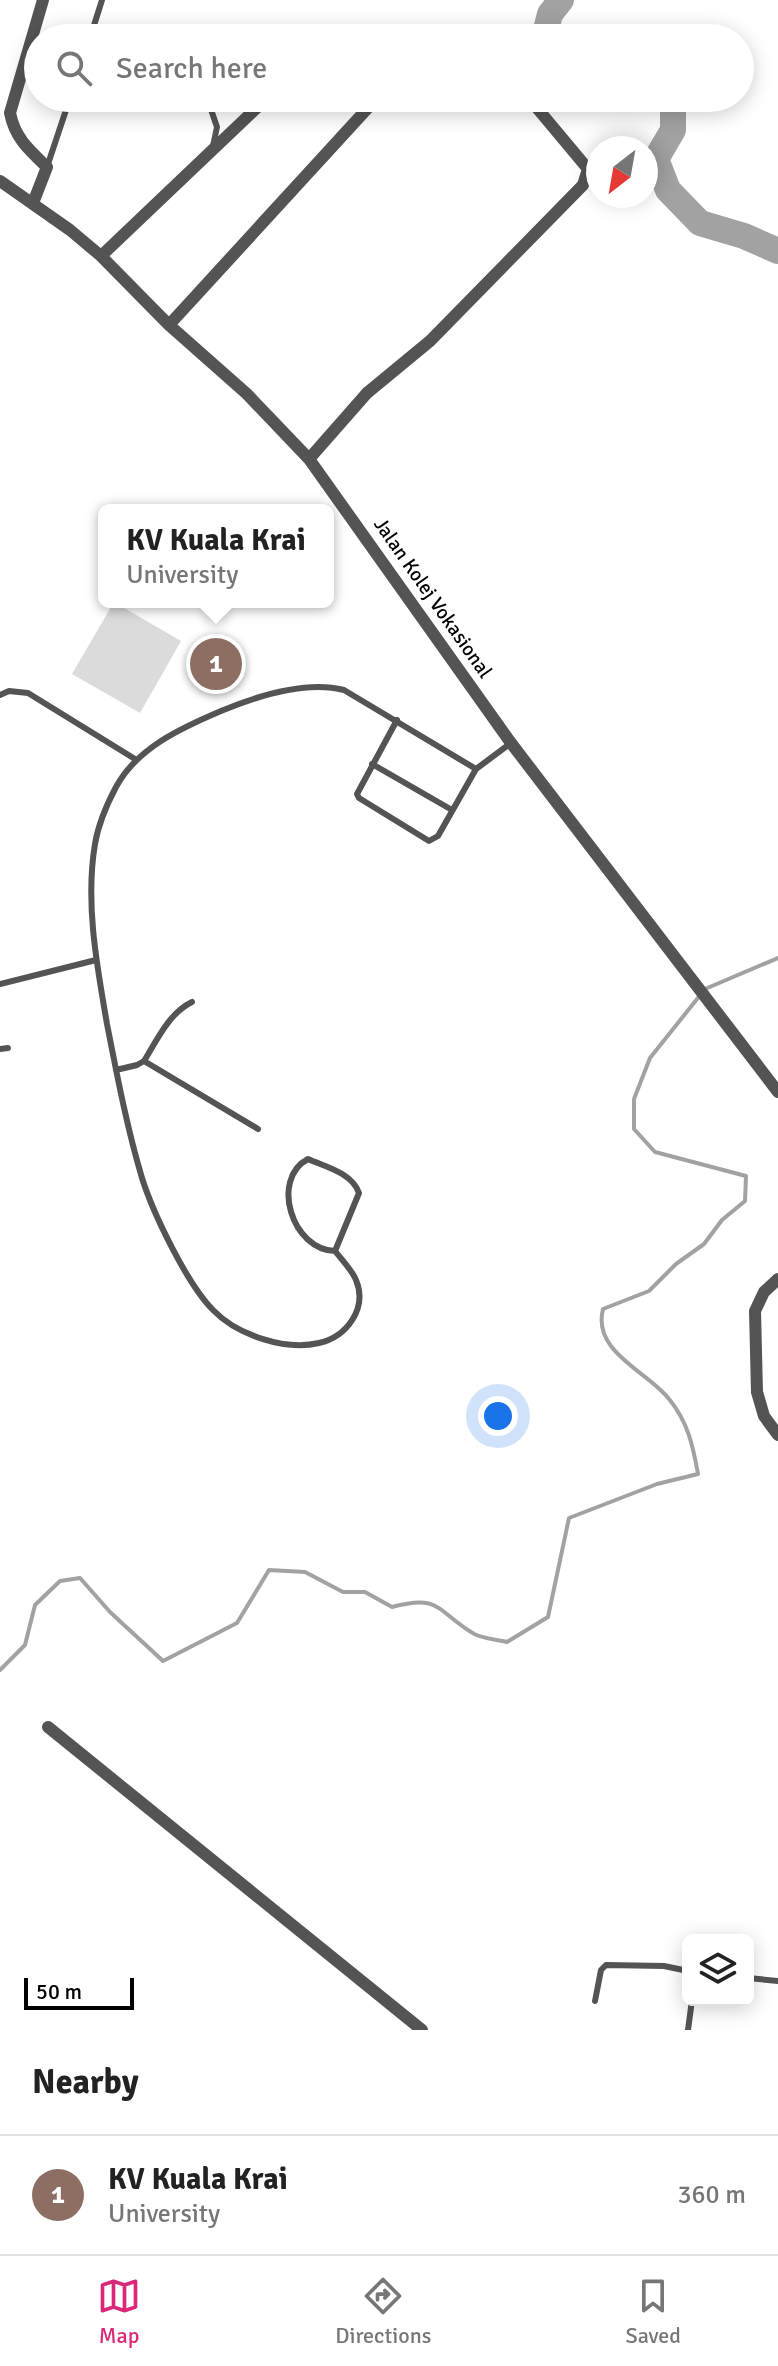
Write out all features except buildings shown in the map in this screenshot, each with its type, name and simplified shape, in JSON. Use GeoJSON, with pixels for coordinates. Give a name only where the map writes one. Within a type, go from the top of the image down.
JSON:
{"type":"FeatureCollection","features":[{"type":"Feature","properties":{"kind":"street"},"geometry":{"type":"LineString","coordinates":[[36,24],[43,0]]}},
{"type":"Feature","properties":{"kind":"street"},"geometry":{"type":"LineString","coordinates":[[24,65],[10,113],[20,141],[47,167],[33,203]]}},
{"type":"Feature","properties":{"kind":"street"},"geometry":{"type":"LineString","coordinates":[[101,256],[252,112]]}},
{"type":"Feature","properties":{"kind":"street"},"geometry":{"type":"LineString","coordinates":[[169,325],[364,112]]}},
{"type":"Feature","properties":{"kind":"street"},"geometry":{"type":"LineString","coordinates":[[309,459],[367,393],[430,341],[583,185],[588,169],[540,112]]}},
{"type":"Feature","properties":{"kind":"street","name":"Jalan Kolej Vokasional"},"geometry":{"type":"LineString","coordinates":[[0,181],[101,256],[169,325],[247,394],[309,459],[511,743],[778,1092]]}},
{"type":"Feature","properties":{"kind":"street"},"geometry":{"type":"LineString","coordinates":[[778,1279],[764,1292],[755,1311],[757,1392],[764,1416],[778,1435]]}},
{"type":"Feature","properties":{"kind":"street"},"geometry":{"type":"LineString","coordinates":[[48,1727],[422,2030]]}},
{"type":"Feature","properties":{"kind":"lane"},"geometry":{"type":"LineString","coordinates":[[94,24],[102,0]]}},
{"type":"Feature","properties":{"kind":"lane"},"geometry":{"type":"LineString","coordinates":[[47,167],[65,112]]}},
{"type":"Feature","properties":{"kind":"lane"},"geometry":{"type":"LineString","coordinates":[[212,112],[217,127],[213,150]]}},
{"type":"Feature","properties":{"kind":"lane"},"geometry":{"type":"LineString","coordinates":[[335,1251],[356,1278],[360,1295],[357,1311],[348,1327],[332,1340],[309,1346],[257,1337],[213,1312],[197,1290],[161,1226],[142,1178],[116,1070],[96,960],[92,894],[94,845],[116,787],[135,759],[198,721],[251,698],[309,687],[327,686],[344,690],[476,769]]}},
{"type":"Feature","properties":{"kind":"lane"},"geometry":{"type":"LineString","coordinates":[[0,695],[9,691],[28,693],[135,759]]}},
{"type":"Feature","properties":{"kind":"lane"},"geometry":{"type":"LineString","coordinates":[[397,720],[358,788],[359,798],[429,841],[438,836],[476,769],[511,743]]}},
{"type":"Feature","properties":{"kind":"lane"},"geometry":{"type":"LineString","coordinates":[[372,764],[452,810]]}},
{"type":"Feature","properties":{"kind":"lane"},"geometry":{"type":"LineString","coordinates":[[0,984],[96,960]]}},
{"type":"Feature","properties":{"kind":"lane"},"geometry":{"type":"LineString","coordinates":[[116,1070],[144,1061],[173,1016],[181,1007],[192,1002]]}},
{"type":"Feature","properties":{"kind":"lane"},"geometry":{"type":"LineString","coordinates":[[144,1061],[258,1129]]}},
{"type":"Feature","properties":{"kind":"lane"},"geometry":{"type":"LineString","coordinates":[[308,1159],[348,1177],[359,1193],[335,1251],[327,1251],[316,1245],[298,1230],[288,1212],[291,1176],[300,1163],[308,1159]]}},
{"type":"Feature","properties":{"kind":"lane"},"geometry":{"type":"LineString","coordinates":[[595,2001],[601,1970],[611,1963],[682,1970]]}},
{"type":"Feature","properties":{"kind":"lane"},"geometry":{"type":"LineString","coordinates":[[754,1979],[778,1981]]}},
{"type":"Feature","properties":{"kind":"lane"},"geometry":{"type":"LineString","coordinates":[[688,2030],[691,2006]]}},
{"type":"Feature","properties":{"kind":"shaded area"},"geometry":{"type":"Polygon","coordinates":[[[110,608],[124,608],[181,641],[140,713],[72,674],[110,608]]]}},
{"type":"Feature","properties":{"kind":"waterway"},"geometry":{"type":"LineString","coordinates":[[548,24],[550,14],[561,0]]}},
{"type":"Feature","properties":{"kind":"waterway"},"geometry":{"type":"LineString","coordinates":[[673,112],[673,130],[656,159],[668,190],[700,223],[744,236],[778,251]]}},
{"type":"Feature","properties":{"kind":"waterway"},"geometry":{"type":"LineString","coordinates":[[0,1670],[25,1645],[35,1605],[60,1581],[80,1578],[110,1612],[163,1661],[237,1623],[269,1570],[305,1572],[343,1592],[365,1592],[392,1607],[428,1603],[475,1634],[507,1642],[548,1617],[569,1518],[657,1484],[698,1474],[692,1444],[681,1416],[659,1389],[613,1349],[602,1324],[603,1309],[649,1291],[676,1264],[704,1244],[722,1220],[745,1201],[746,1176],[655,1152],[634,1129],[634,1099],[650,1058],[705,989],[778,958]]}},
{"type":"Feature","properties":{"kind":"place","name":"KV Kuala Krai"},"geometry":{"type":"Point","coordinates":[216,664]}}]}
